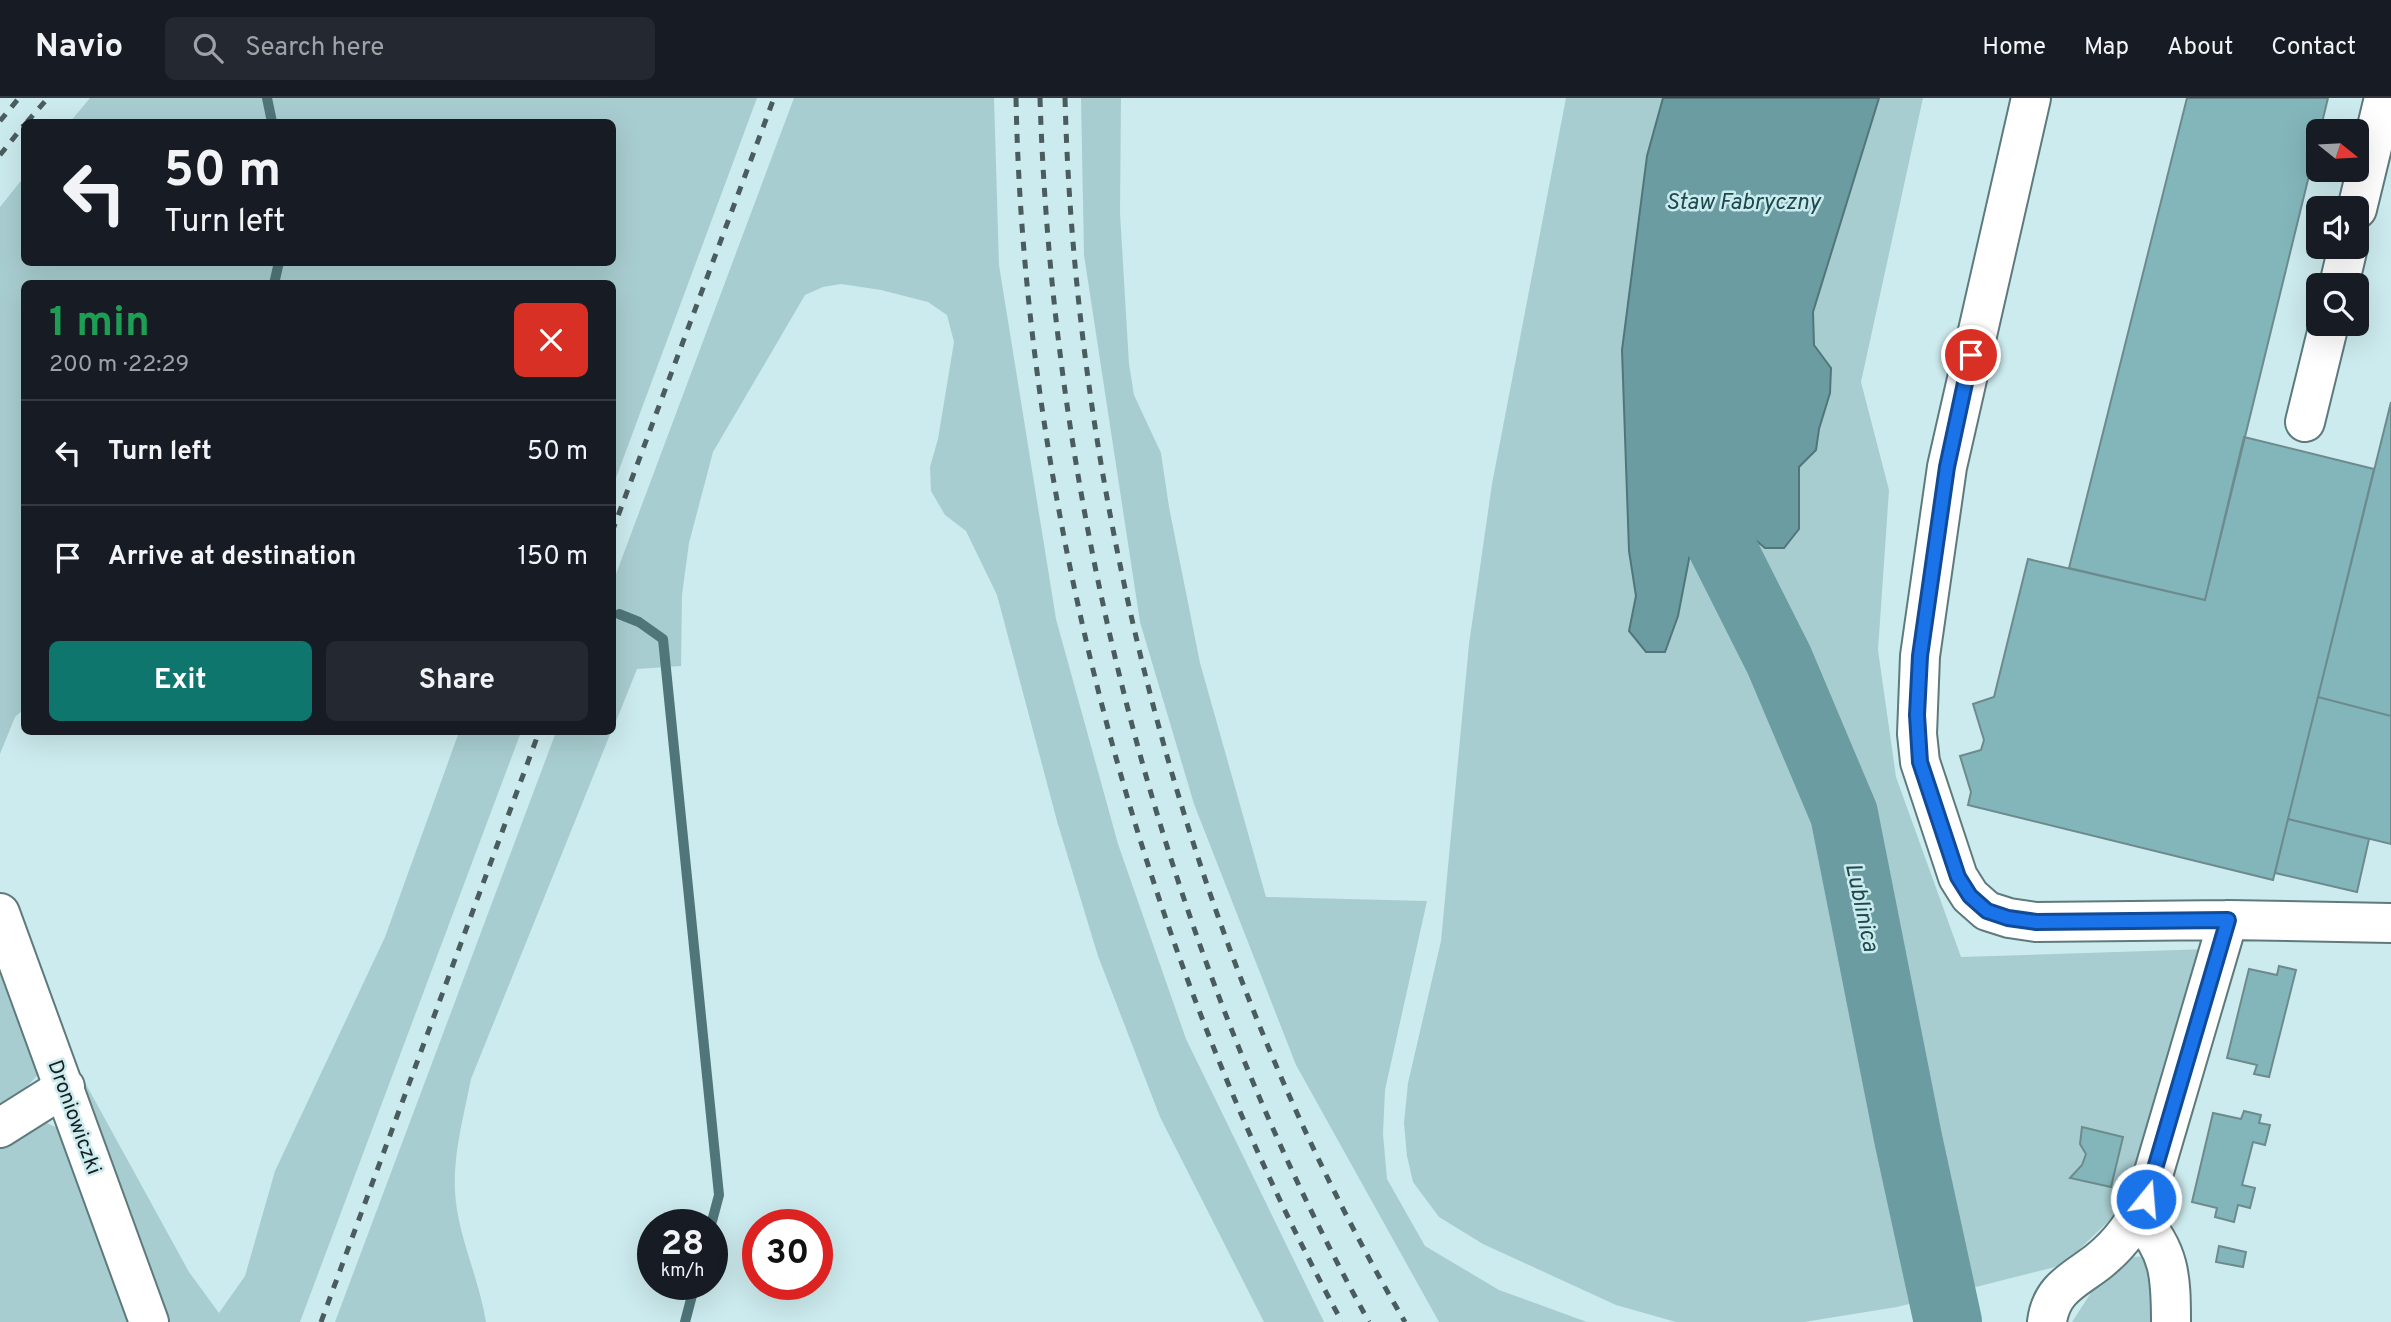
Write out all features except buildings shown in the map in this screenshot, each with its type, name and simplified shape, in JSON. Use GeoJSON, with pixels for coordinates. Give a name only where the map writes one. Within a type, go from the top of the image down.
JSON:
{"type":"FeatureCollection","features":[{"type":"Feature","properties":{"kind":"street"},"geometry":{"type":"LineString","coordinates":[[2031,98],[1947,467],[1920,656],[1917,708],[1920,762],[1958,877],[1970,896],[1987,911],[2008,918],[2036,922],[2225,935],[2391,923]]}},
{"type":"Feature","properties":{"kind":"street"},"geometry":{"type":"LineString","coordinates":[[2360,196],[2385,98]]}},
{"type":"Feature","properties":{"kind":"street"},"geometry":{"type":"LineString","coordinates":[[2305,422],[2326,336]]}},
{"type":"Feature","properties":{"kind":"street","name":"Droniowiczki"},"geometry":{"type":"LineString","coordinates":[[0,913],[149,1322]]}},
{"type":"Feature","properties":{"kind":"street"},"geometry":{"type":"LineString","coordinates":[[2047,1322],[2051,1303],[2060,1289],[2098,1262],[2128,1232],[2138,1217],[2152,1181],[2225,935]]}},
{"type":"Feature","properties":{"kind":"street"},"geometry":{"type":"LineString","coordinates":[[0,1128],[65,1087]]}},
{"type":"Feature","properties":{"kind":"street"},"geometry":{"type":"LineString","coordinates":[[2138,1217],[2155,1235],[2164,1251],[2171,1290],[2171,1322]]}},
{"type":"Feature","properties":{"kind":"shaded area"},"geometry":{"type":"Polygon","coordinates":[[[90,98],[757,98],[616,478],[616,280],[21,280],[21,712],[15,717],[0,754],[0,207],[21,181],[21,266],[616,266],[616,119],[72,119],[90,98]]]}},
{"type":"Feature","properties":{"kind":"shaded area"},"geometry":{"type":"Polygon","coordinates":[[[794,98],[994,98],[999,265],[1056,619],[1118,844],[1186,1039],[1324,1322],[1264,1322],[1160,1117],[1098,956],[1057,821],[997,595],[966,531],[945,515],[931,491],[930,467],[938,439],[954,342],[947,315],[928,302],[881,290],[841,284],[823,287],[805,295],[713,452],[689,543],[682,595],[681,666],[637,669],[616,722],[616,574],[794,98]]]}},
{"type":"Feature","properties":{"kind":"shaded area"},"geometry":{"type":"Polygon","coordinates":[[[1081,98],[1121,98],[1120,213],[1129,364],[1134,395],[1161,453],[1200,663],[1266,897],[1427,901],[1385,1090],[1383,1134],[1387,1179],[1425,1246],[1499,1290],[1587,1322],[1439,1322],[1296,1065],[1194,804],[1140,622],[1084,255],[1081,98]]]}},
{"type":"Feature","properties":{"kind":"shaded area"},"geometry":{"type":"Polygon","coordinates":[[[1566,98],[1663,98],[1647,156],[1629,551],[1636,596],[1629,631],[1678,616],[1694,533],[1706,515],[1728,517],[1765,548],[1799,530],[1799,467],[1816,449],[1830,393],[1831,368],[1814,345],[1813,312],[1879,98],[1923,98],[1861,382],[1889,490],[1878,650],[1896,777],[1961,957],[2208,949],[2142,1170],[2115,1215],[2063,1265],[1897,1307],[1804,1322],[1676,1322],[1616,1305],[1483,1244],[1439,1217],[1413,1182],[1404,1123],[1408,1083],[1441,941],[1469,644],[1492,484],[1566,98]]]}},
{"type":"Feature","properties":{"kind":"shaded area"},"geometry":{"type":"Polygon","coordinates":[[[458,735],[520,735],[300,1322],[167,1322],[71,1057],[189,1272],[219,1313],[245,1276],[275,1171],[385,937],[458,735]]]}},
{"type":"Feature","properties":{"kind":"shaded area"},"geometry":{"type":"Polygon","coordinates":[[[555,735],[610,735],[471,1079],[462,1121],[457,1149],[455,1191],[460,1223],[486,1322],[335,1322],[555,735]]]}},
{"type":"Feature","properties":{"kind":"shaded area"},"geometry":{"type":"Polygon","coordinates":[[[0,974],[39,1074],[0,1114],[0,974]]]}},
{"type":"Feature","properties":{"kind":"shaded area"},"geometry":{"type":"Polygon","coordinates":[[[42,1121],[58,1128],[129,1322],[0,1322],[0,1139],[42,1121]]]}},
{"type":"Feature","properties":{"kind":"shaded area"},"geometry":{"type":"Polygon","coordinates":[[[2150,1256],[2160,1322],[2072,1322],[2105,1271],[2131,1257],[2150,1256]]]}},
{"type":"Feature","properties":{"kind":"water","name":"Staw Fabryczny"},"geometry":{"type":"Polygon","coordinates":[[[1663,98],[1879,98],[1813,312],[1814,345],[1831,368],[1830,393],[1816,450],[1799,467],[1799,529],[1784,548],[1765,548],[1728,517],[1706,515],[1694,533],[1678,616],[1665,652],[1646,652],[1629,631],[1636,596],[1629,551],[1622,350],[1647,156],[1663,98]]]}},
{"type":"Feature","properties":{"kind":"waterway"},"geometry":{"type":"LineString","coordinates":[[267,98],[271,119]]}},
{"type":"Feature","properties":{"kind":"waterway"},"geometry":{"type":"LineString","coordinates":[[275,280],[278,266]]}},
{"type":"Feature","properties":{"kind":"waterway","name":"Lublinica"},"geometry":{"type":"LineString","coordinates":[[1705,421],[1706,515],[1779,660],[1844,814],[1908,1138],[1948,1322]]}},
{"type":"Feature","properties":{"kind":"waterway"},"geometry":{"type":"LineString","coordinates":[[619,614],[639,622],[663,639],[719,1195],[715,1209]]}},
{"type":"Feature","properties":{"kind":"waterway"},"geometry":{"type":"LineString","coordinates":[[685,1322],[691,1300]]}},
{"type":"Feature","properties":{"kind":"railway"},"geometry":{"type":"LineString","coordinates":[[0,121],[19,98]]}},
{"type":"Feature","properties":{"kind":"railway"},"geometry":{"type":"LineString","coordinates":[[30,119],[48,98]]}},
{"type":"Feature","properties":{"kind":"railway"},"geometry":{"type":"LineString","coordinates":[[616,521],[774,98]]}},
{"type":"Feature","properties":{"kind":"railway"},"geometry":{"type":"LineString","coordinates":[[1016,98],[1024,254],[1043,412],[1071,571],[1108,729],[1154,884],[1209,1036],[1272,1183],[1342,1322]]}},
{"type":"Feature","properties":{"kind":"railway"},"geometry":{"type":"LineString","coordinates":[[1040,98],[1050,256],[1068,414],[1096,572],[1133,730],[1179,884],[1234,1035],[1297,1181],[1369,1322]]}},
{"type":"Feature","properties":{"kind":"railway"},"geometry":{"type":"LineString","coordinates":[[1065,98],[1074,255],[1093,414],[1122,573],[1160,731],[1208,886],[1264,1038],[1330,1183],[1405,1322]]}},
{"type":"Feature","properties":{"kind":"railway"},"geometry":{"type":"LineString","coordinates":[[0,155],[21,129]]}},
{"type":"Feature","properties":{"kind":"railway"},"geometry":{"type":"LineString","coordinates":[[321,1322],[538,735]]}},
{"type":"Feature","properties":{"kind":"route"},"geometry":{"type":"LineString","coordinates":[[1971,355],[1947,467],[1920,656],[1917,695],[1920,762],[1958,877],[1970,896],[1987,911],[2008,918],[2036,922],[2228,920],[2146,1199]]}}]}
